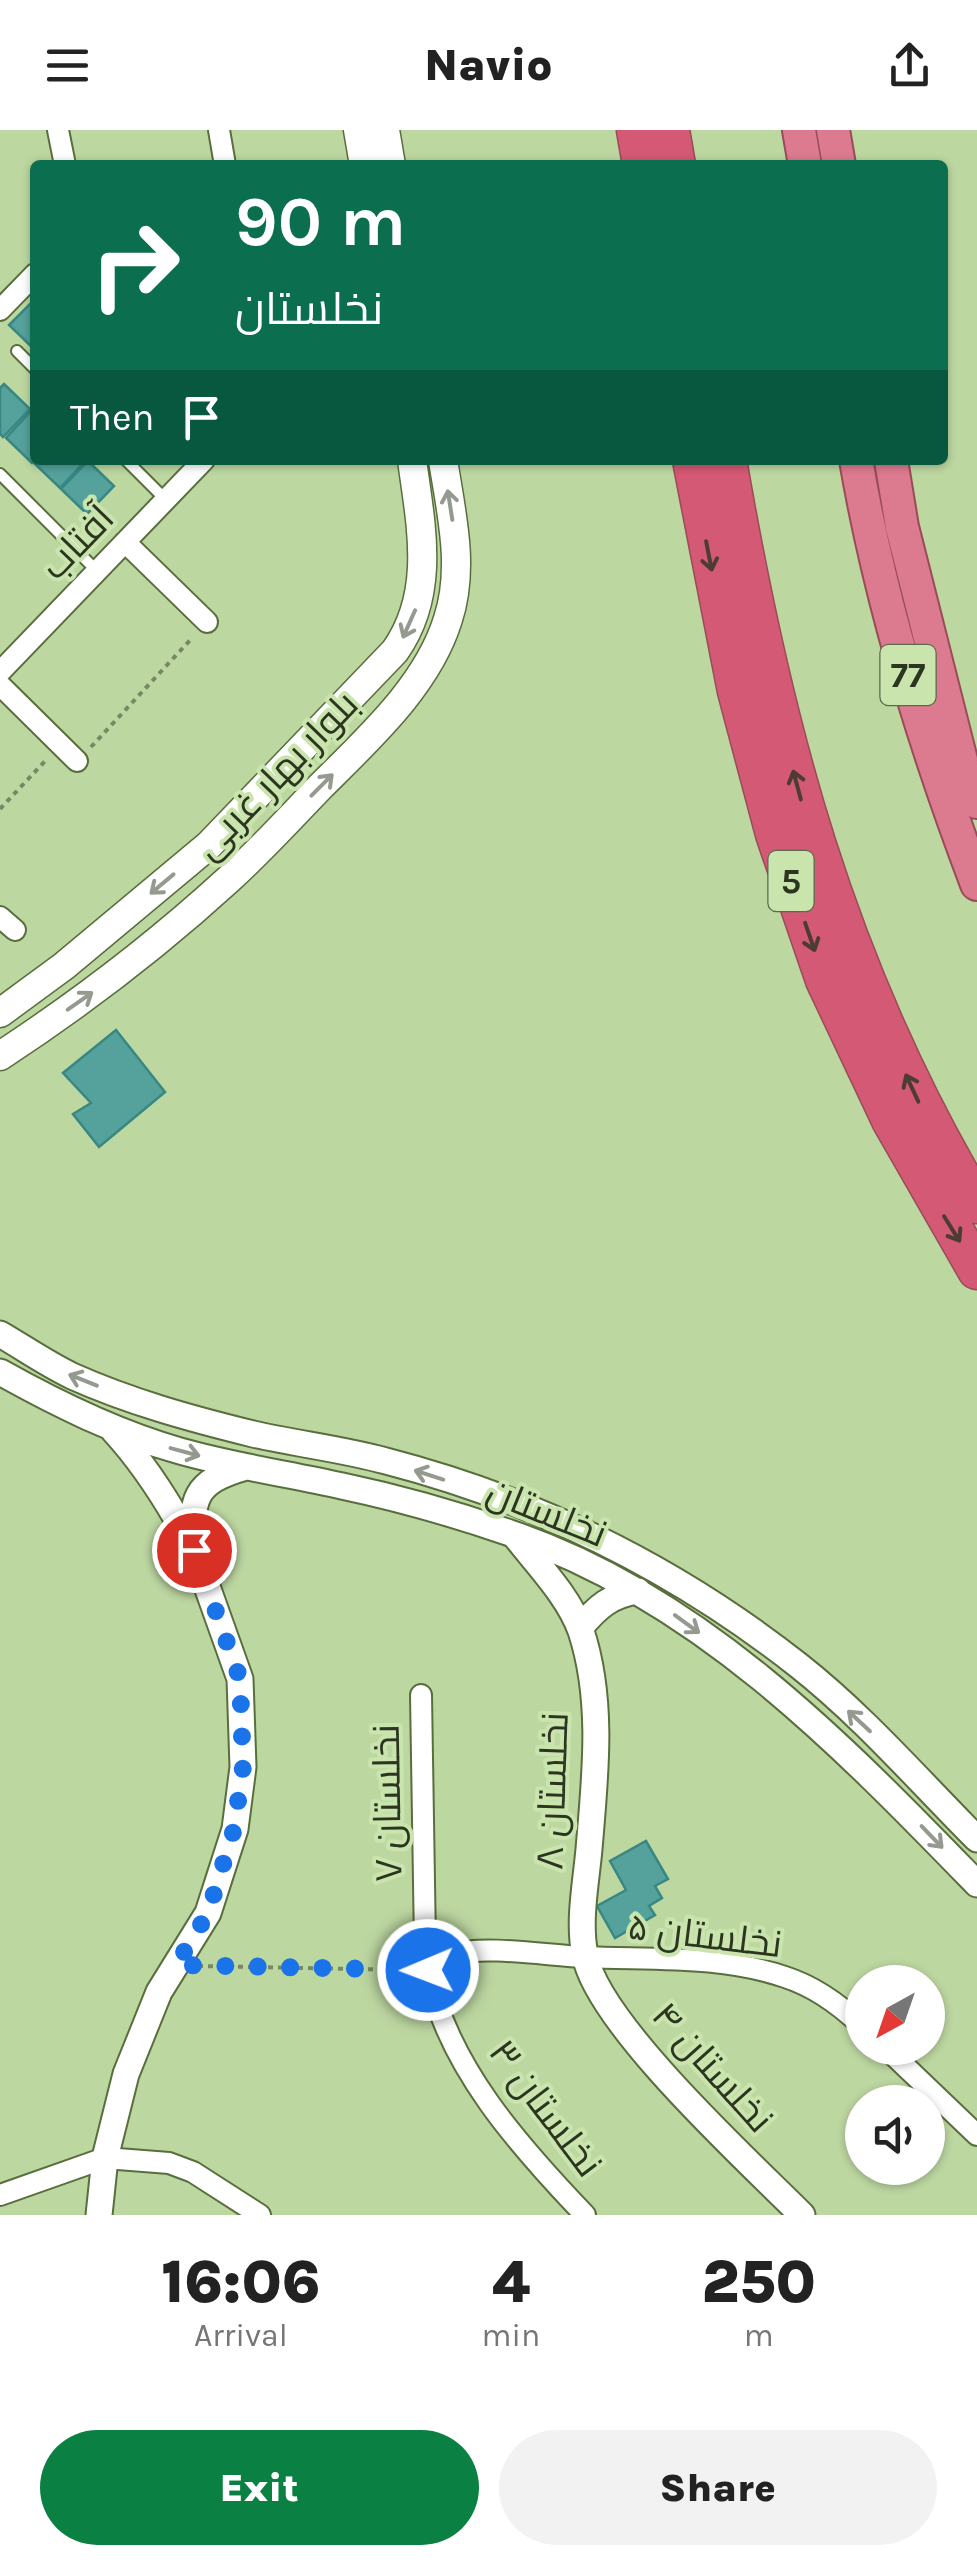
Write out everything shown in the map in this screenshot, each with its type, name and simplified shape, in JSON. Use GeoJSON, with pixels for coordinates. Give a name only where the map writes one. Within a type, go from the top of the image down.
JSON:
{"type":"FeatureCollection","features":[{"type":"Feature","properties":{"kind":"highway"},"geometry":{"type":"LineString","coordinates":[[636,130],[641,160]]}},
{"type":"Feature","properties":{"kind":"highway"},"geometry":{"type":"LineString","coordinates":[[670,130],[675,160]]}},
{"type":"Feature","properties":{"kind":"highway"},"geometry":{"type":"LineString","coordinates":[[799,130],[804,160]]}},
{"type":"Feature","properties":{"kind":"highway"},"geometry":{"type":"LineString","coordinates":[[833,130],[838,160]]}},
{"type":"Feature","properties":{"kind":"highway","name":"5"},"geometry":{"type":"LineString","coordinates":[[693,465],[736,690],[775,834],[824,980],[891,1120],[977,1270]]}},
{"type":"Feature","properties":{"kind":"highway","name":"5"},"geometry":{"type":"LineString","coordinates":[[728,465],[770,682],[808,824],[876,1010],[920,1104],[977,1204]]}},
{"type":"Feature","properties":{"kind":"highway","name":"77"},"geometry":{"type":"LineString","coordinates":[[857,465],[868,531],[934,773],[977,884]]}},
{"type":"Feature","properties":{"kind":"highway","name":"77"},"geometry":{"type":"LineString","coordinates":[[892,465],[907,546],[962,764],[977,802]]}},
{"type":"Feature","properties":{"kind":"main road"},"geometry":{"type":"LineString","coordinates":[[358,130],[363,160]]}},
{"type":"Feature","properties":{"kind":"main road"},"geometry":{"type":"LineString","coordinates":[[385,130],[390,160]]}},
{"type":"Feature","properties":{"kind":"main road","name":"بلوار بهار غربی"},"geometry":{"type":"LineString","coordinates":[[0,1013],[64,966],[209,846],[406,636],[422,584],[424,560],[413,465]]}},
{"type":"Feature","properties":{"kind":"main road","name":"بلوار بهار غربی"},"geometry":{"type":"LineString","coordinates":[[0,1056],[103,985],[230,879],[365,742],[413,684],[440,641],[454,592],[456,546],[444,465]]}},
{"type":"Feature","properties":{"kind":"street"},"geometry":{"type":"LineString","coordinates":[[58,130],[64,160]]}},
{"type":"Feature","properties":{"kind":"street"},"geometry":{"type":"LineString","coordinates":[[219,130],[223,160]]}},
{"type":"Feature","properties":{"kind":"street"},"geometry":{"type":"LineString","coordinates":[[0,310],[30,279]]}},
{"type":"Feature","properties":{"kind":"street","name":"آفتاب"},"geometry":{"type":"LineString","coordinates":[[0,672],[199,465]]}},
{"type":"Feature","properties":{"kind":"street"},"geometry":{"type":"LineString","coordinates":[[125,542],[207,622]]}},
{"type":"Feature","properties":{"kind":"street"},"geometry":{"type":"LineString","coordinates":[[0,685],[77,761]]}},
{"type":"Feature","properties":{"kind":"street","name":"نخلستان"},"geometry":{"type":"LineString","coordinates":[[0,1334],[70,1375],[144,1404],[254,1434],[386,1461],[517,1503],[596,1536],[694,1591],[799,1666],[977,1839]]}},
{"type":"Feature","properties":{"kind":"street","name":"نخلستان"},"geometry":{"type":"LineString","coordinates":[[0,1372],[110,1427],[178,1450],[393,1498],[513,1534],[638,1592],[781,1693],[854,1757],[977,1884]]}},
{"type":"Feature","properties":{"kind":"street"},"geometry":{"type":"LineString","coordinates":[[100,2215],[105,2158],[126,2074],[160,1992],[208,1913],[234,1829],[243,1767],[240,1679],[194,1550],[170,1503],[110,1427]]}},
{"type":"Feature","properties":{"kind":"street"},"geometry":{"type":"LineString","coordinates":[[194,1550],[192,1510],[200,1490],[217,1475],[246,1466]]}},
{"type":"Feature","properties":{"kind":"street"},"geometry":{"type":"LineString","coordinates":[[513,1534],[545,1573],[580,1628],[596,1609],[617,1594],[638,1592]]}},
{"type":"Feature","properties":{"kind":"street","name":"نخلستان ۸"},"geometry":{"type":"LineString","coordinates":[[580,1628],[593,1688],[597,1752],[583,1920],[585,1957]]}},
{"type":"Feature","properties":{"kind":"street","name":"نخلستان ۷"},"geometry":{"type":"LineString","coordinates":[[421,1695],[424,1944],[428,1970]]}},
{"type":"Feature","properties":{"kind":"street"},"geometry":{"type":"LineString","coordinates":[[428,1970],[440,1960],[466,1952],[585,1957]]}},
{"type":"Feature","properties":{"kind":"street","name":"نخلستان ۵"},"geometry":{"type":"LineString","coordinates":[[585,1957],[689,1960],[784,1976],[822,1994],[845,2012]]}},
{"type":"Feature","properties":{"kind":"street","name":"نخلستان ۴"},"geometry":{"type":"LineString","coordinates":[[585,1957],[602,1992],[632,2036],[709,2122],[802,2215]]}},
{"type":"Feature","properties":{"kind":"street","name":"نخلستان ۳"},"geometry":{"type":"LineString","coordinates":[[428,1970],[444,2024],[477,2086],[585,2215]]}},
{"type":"Feature","properties":{"kind":"street"},"geometry":{"type":"LineString","coordinates":[[904,2065],[977,2135]]}},
{"type":"Feature","properties":{"kind":"street"},"geometry":{"type":"LineString","coordinates":[[0,2195],[105,2158],[170,2163],[210,2182],[260,2215]]}},
{"type":"Feature","properties":{"kind":"lane"},"geometry":{"type":"LineString","coordinates":[[17,351],[30,364]]}},
{"type":"Feature","properties":{"kind":"lane"},"geometry":{"type":"LineString","coordinates":[[131,465],[166,500]]}},
{"type":"Feature","properties":{"kind":"lane"},"geometry":{"type":"LineString","coordinates":[[0,474],[97,571]]}},
{"type":"Feature","properties":{"kind":"path"},"geometry":{"type":"LineString","coordinates":[[77,761],[207,622]]}},
{"type":"Feature","properties":{"kind":"path"},"geometry":{"type":"LineString","coordinates":[[0,809],[60,744]]}},
{"type":"Feature","properties":{"kind":"path"},"geometry":{"type":"LineString","coordinates":[[176,1965],[428,1970]]}},
{"type":"Feature","properties":{"kind":"building"},"geometry":{"type":"Polygon","coordinates":[[[30,304],[30,345],[9,325],[30,304]]]}},
{"type":"Feature","properties":{"kind":"building"},"geometry":{"type":"Polygon","coordinates":[[[4,384],[30,409],[3,437],[0,388],[4,384]]]}},
{"type":"Feature","properties":{"kind":"building"},"geometry":{"type":"Polygon","coordinates":[[[30,412],[30,461],[6,438],[30,412]]]}},
{"type":"Feature","properties":{"kind":"building"},"geometry":{"type":"Polygon","coordinates":[[[36,465],[81,465],[60,488],[36,465]]]}},
{"type":"Feature","properties":{"kind":"building"},"geometry":{"type":"Polygon","coordinates":[[[84,465],[92,465],[114,486],[87,514],[61,489],[84,465]]]}},
{"type":"Feature","properties":{"kind":"building"},"geometry":{"type":"Polygon","coordinates":[[[116,1030],[165,1092],[99,1147],[73,1114],[91,1103],[63,1073],[116,1030]]]}},
{"type":"Feature","properties":{"kind":"building"},"geometry":{"type":"Polygon","coordinates":[[[646,1841],[668,1879],[655,1886],[662,1898],[649,1906],[655,1915],[615,1938],[597,1906],[626,1890],[610,1861],[646,1841]]]}},
{"type":"Feature","properties":{"kind":"route"},"geometry":{"type":"LineString","coordinates":[[194,1550],[240,1679],[243,1767],[234,1829],[208,1913],[176,1965],[428,1970]]}}]}
